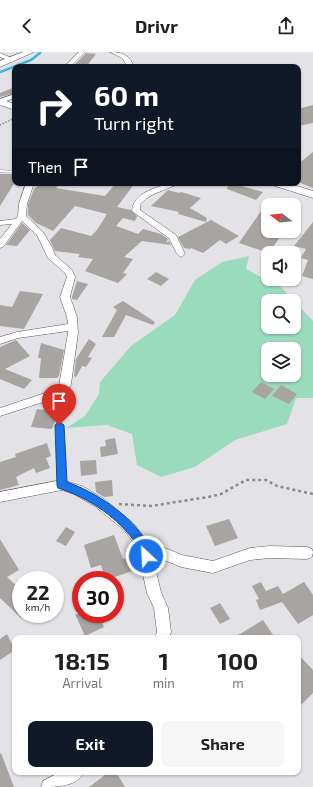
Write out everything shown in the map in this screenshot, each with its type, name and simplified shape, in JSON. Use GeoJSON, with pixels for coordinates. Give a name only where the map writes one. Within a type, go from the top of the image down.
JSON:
{"type":"FeatureCollection","features":[{"type":"Feature","properties":{"kind":"street"},"geometry":{"type":"LineString","coordinates":[[0,64],[30,52]]}},
{"type":"Feature","properties":{"kind":"street"},"geometry":{"type":"LineString","coordinates":[[70,64],[82,52]]}},
{"type":"Feature","properties":{"kind":"street"},"geometry":{"type":"LineString","coordinates":[[112,52],[126,58],[129,64]]}},
{"type":"Feature","properties":{"kind":"street"},"geometry":{"type":"LineString","coordinates":[[0,55],[12,60]]}},
{"type":"Feature","properties":{"kind":"street"},"geometry":{"type":"LineString","coordinates":[[0,102],[12,97]]}},
{"type":"Feature","properties":{"kind":"street"},"geometry":{"type":"LineString","coordinates":[[0,102],[12,106]]}},
{"type":"Feature","properties":{"kind":"street"},"geometry":{"type":"LineString","coordinates":[[0,245],[20,219],[29,186]]}},
{"type":"Feature","properties":{"kind":"street"},"geometry":{"type":"LineString","coordinates":[[168,186],[144,196],[135,206],[136,211],[173,237],[181,254]]}},
{"type":"Feature","properties":{"kind":"street"},"geometry":{"type":"LineString","coordinates":[[285,186],[313,195]]}},
{"type":"Feature","properties":{"kind":"street"},"geometry":{"type":"LineString","coordinates":[[0,223],[20,219],[40,234],[48,247],[51,256],[70,272],[71,277],[65,297],[72,317],[66,384],[63,390],[0,412]]}},
{"type":"Feature","properties":{"kind":"street"},"geometry":{"type":"LineString","coordinates":[[0,341],[17,336],[72,327]]}},
{"type":"Feature","properties":{"kind":"street"},"geometry":{"type":"LineString","coordinates":[[0,497],[62,485],[78,490],[100,503],[129,527],[143,544],[154,593],[161,608],[164,632],[163,635]]}},
{"type":"Feature","properties":{"kind":"street"},"geometry":{"type":"LineString","coordinates":[[143,544],[181,562],[213,567],[250,554],[270,552],[307,553]]}},
{"type":"Feature","properties":{"kind":"street"},"geometry":{"type":"LineString","coordinates":[[49,787],[71,775]]}},
{"type":"Feature","properties":{"kind":"lane"},"geometry":{"type":"LineString","coordinates":[[0,171],[12,172]]}},
{"type":"Feature","properties":{"kind":"lane"},"geometry":{"type":"LineString","coordinates":[[59,425],[62,485]]}},
{"type":"Feature","properties":{"kind":"path"},"geometry":{"type":"LineString","coordinates":[[0,125],[12,119]]}},
{"type":"Feature","properties":{"kind":"path"},"geometry":{"type":"LineString","coordinates":[[100,503],[151,506],[174,503],[221,494],[246,480],[266,480],[277,486],[313,494]]}},
{"type":"Feature","properties":{"kind":"green space"},"geometry":{"type":"Polygon","coordinates":[[[249,256],[246,269],[261,277],[261,286],[278,286],[282,288],[288,294],[261,294],[261,334],[301,334],[301,308],[313,321],[313,398],[296,398],[287,424],[235,440],[195,467],[161,477],[137,465],[132,434],[107,425],[66,428],[85,416],[99,394],[100,382],[131,346],[175,315],[195,280],[222,262],[249,256]]]}},
{"type":"Feature","properties":{"kind":"building"},"geometry":{"type":"Polygon","coordinates":[[[86,53],[96,54],[88,64],[75,64],[86,53]]]}},
{"type":"Feature","properties":{"kind":"building"},"geometry":{"type":"Polygon","coordinates":[[[12,88],[12,94],[0,97],[0,93],[12,88]]]}},
{"type":"Feature","properties":{"kind":"building"},"geometry":{"type":"Polygon","coordinates":[[[313,105],[313,123],[301,125],[301,108],[313,105]]]}},
{"type":"Feature","properties":{"kind":"building"},"geometry":{"type":"Polygon","coordinates":[[[313,152],[313,188],[301,183],[301,162],[313,152]]]}},
{"type":"Feature","properties":{"kind":"building"},"geometry":{"type":"Polygon","coordinates":[[[0,174],[12,174],[12,186],[0,206],[0,174]]]}},
{"type":"Feature","properties":{"kind":"building"},"geometry":{"type":"Polygon","coordinates":[[[38,186],[58,186],[56,188],[105,196],[113,186],[133,186],[117,207],[131,210],[137,216],[135,221],[123,218],[116,226],[138,234],[143,229],[161,234],[168,239],[166,243],[169,241],[171,245],[142,241],[124,257],[133,259],[123,273],[127,274],[118,283],[85,271],[93,259],[78,257],[80,254],[55,251],[50,240],[61,228],[91,236],[97,230],[107,214],[75,206],[53,231],[36,223],[28,215],[28,204],[34,189],[38,186]]]}},
{"type":"Feature","properties":{"kind":"building"},"geometry":{"type":"Polygon","coordinates":[[[228,186],[240,186],[263,192],[256,200],[227,189],[228,186]]]}},
{"type":"Feature","properties":{"kind":"building"},"geometry":{"type":"Polygon","coordinates":[[[168,190],[201,198],[190,208],[188,207],[207,218],[206,222],[178,214],[179,212],[151,206],[168,190]]]}},
{"type":"Feature","properties":{"kind":"building"},"geometry":{"type":"Polygon","coordinates":[[[261,211],[261,238],[279,238],[274,246],[261,246],[261,250],[239,243],[261,211]]]}},
{"type":"Feature","properties":{"kind":"building"},"geometry":{"type":"Polygon","coordinates":[[[211,220],[239,236],[226,244],[220,240],[203,253],[191,248],[184,248],[178,237],[211,220]]]}},
{"type":"Feature","properties":{"kind":"building"},"geometry":{"type":"Polygon","coordinates":[[[313,222],[313,279],[302,276],[308,260],[301,258],[306,249],[301,248],[301,246],[294,246],[313,222]]]}},
{"type":"Feature","properties":{"kind":"building"},"geometry":{"type":"Polygon","coordinates":[[[22,223],[30,230],[17,246],[6,245],[22,223]]]}},
{"type":"Feature","properties":{"kind":"building"},"geometry":{"type":"Polygon","coordinates":[[[156,272],[169,279],[161,286],[147,279],[156,272]]]}},
{"type":"Feature","properties":{"kind":"building"},"geometry":{"type":"Polygon","coordinates":[[[77,281],[88,284],[77,300],[72,299],[72,297],[77,281]]]}},
{"type":"Feature","properties":{"kind":"building"},"geometry":{"type":"Polygon","coordinates":[[[20,291],[43,294],[24,329],[0,326],[0,305],[12,307],[20,291]]]}},
{"type":"Feature","properties":{"kind":"building"},"geometry":{"type":"Polygon","coordinates":[[[123,301],[155,322],[153,325],[126,315],[114,337],[102,337],[117,310],[113,307],[123,301]]]}},
{"type":"Feature","properties":{"kind":"building"},"geometry":{"type":"Polygon","coordinates":[[[89,339],[96,344],[88,357],[92,358],[86,367],[82,366],[76,377],[74,376],[76,359],[89,339]]]}},
{"type":"Feature","properties":{"kind":"building"},"geometry":{"type":"Polygon","coordinates":[[[16,340],[30,356],[5,369],[32,380],[24,389],[0,379],[0,347],[16,340]]]}},
{"type":"Feature","properties":{"kind":"building"},"geometry":{"type":"Polygon","coordinates":[[[41,343],[64,350],[59,376],[57,378],[39,378],[41,358],[38,358],[41,343]]]}},
{"type":"Feature","properties":{"kind":"building"},"geometry":{"type":"Polygon","coordinates":[[[261,382],[274,389],[265,399],[252,392],[261,382]]]}},
{"type":"Feature","properties":{"kind":"building"},"geometry":{"type":"Polygon","coordinates":[[[281,385],[297,394],[289,404],[272,396],[281,385]]]}},
{"type":"Feature","properties":{"kind":"building"},"geometry":{"type":"Polygon","coordinates":[[[37,409],[58,412],[52,429],[31,427],[37,409]]]}},
{"type":"Feature","properties":{"kind":"building"},"geometry":{"type":"Polygon","coordinates":[[[115,438],[118,454],[101,457],[100,447],[106,446],[105,440],[115,438]]]}},
{"type":"Feature","properties":{"kind":"building"},"geometry":{"type":"Polygon","coordinates":[[[47,443],[51,456],[46,458],[50,468],[36,473],[34,468],[16,477],[19,485],[0,490],[0,462],[16,457],[15,454],[47,443]]]}},
{"type":"Feature","properties":{"kind":"building"},"geometry":{"type":"Polygon","coordinates":[[[96,460],[97,474],[81,476],[80,461],[96,460]]]}},
{"type":"Feature","properties":{"kind":"building"},"geometry":{"type":"Polygon","coordinates":[[[112,480],[113,496],[104,497],[96,492],[95,482],[112,480]]]}},
{"type":"Feature","properties":{"kind":"building"},"geometry":{"type":"Polygon","coordinates":[[[229,519],[238,538],[215,546],[206,526],[229,519]]]}},
{"type":"Feature","properties":{"kind":"building"},"geometry":{"type":"Polygon","coordinates":[[[66,527],[75,532],[66,546],[56,541],[66,527]]]}},
{"type":"Feature","properties":{"kind":"building"},"geometry":{"type":"Polygon","coordinates":[[[114,535],[123,559],[130,557],[135,570],[124,574],[124,571],[103,571],[101,565],[91,568],[84,545],[114,535]]]}},
{"type":"Feature","properties":{"kind":"building"},"geometry":{"type":"Polygon","coordinates":[[[0,539],[19,570],[12,571],[12,574],[7,577],[12,582],[12,609],[0,598],[0,539]]]}},
{"type":"Feature","properties":{"kind":"building"},"geometry":{"type":"Polygon","coordinates":[[[261,582],[266,591],[278,586],[283,594],[304,582],[313,595],[313,615],[298,624],[282,602],[260,610],[256,600],[259,599],[252,586],[261,582]]]}},
{"type":"Feature","properties":{"kind":"building"},"geometry":{"type":"Polygon","coordinates":[[[220,603],[230,619],[220,624],[210,608],[220,603]]]}},
{"type":"Feature","properties":{"kind":"building"},"geometry":{"type":"Polygon","coordinates":[[[263,620],[273,635],[238,635],[263,620]]]}},
{"type":"Feature","properties":{"kind":"building"},"geometry":{"type":"Polygon","coordinates":[[[79,623],[102,623],[104,627],[85,635],[79,623]]]}},
{"type":"Feature","properties":{"kind":"building"},"geometry":{"type":"Polygon","coordinates":[[[7,634],[12,644],[12,652],[0,660],[0,639],[7,634]]]}},
{"type":"Feature","properties":{"kind":"building"},"geometry":{"type":"Polygon","coordinates":[[[301,657],[313,670],[313,693],[301,705],[301,657]]]}},
{"type":"Feature","properties":{"kind":"building"},"geometry":{"type":"Polygon","coordinates":[[[1,753],[14,787],[0,787],[1,753]]]}},
{"type":"Feature","properties":{"kind":"building"},"geometry":{"type":"Polygon","coordinates":[[[105,775],[118,775],[125,787],[89,787],[105,775]]]}},
{"type":"Feature","properties":{"kind":"waterway"},"geometry":{"type":"LineString","coordinates":[[21,64],[31,60],[40,53]]}},
{"type":"Feature","properties":{"kind":"waterway"},"geometry":{"type":"LineString","coordinates":[[0,72],[12,67]]}},
{"type":"Feature","properties":{"kind":"route"},"geometry":{"type":"LineString","coordinates":[[59,425],[62,485],[78,490],[100,503],[120,519],[129,527],[143,544],[146,556]]}}]}
